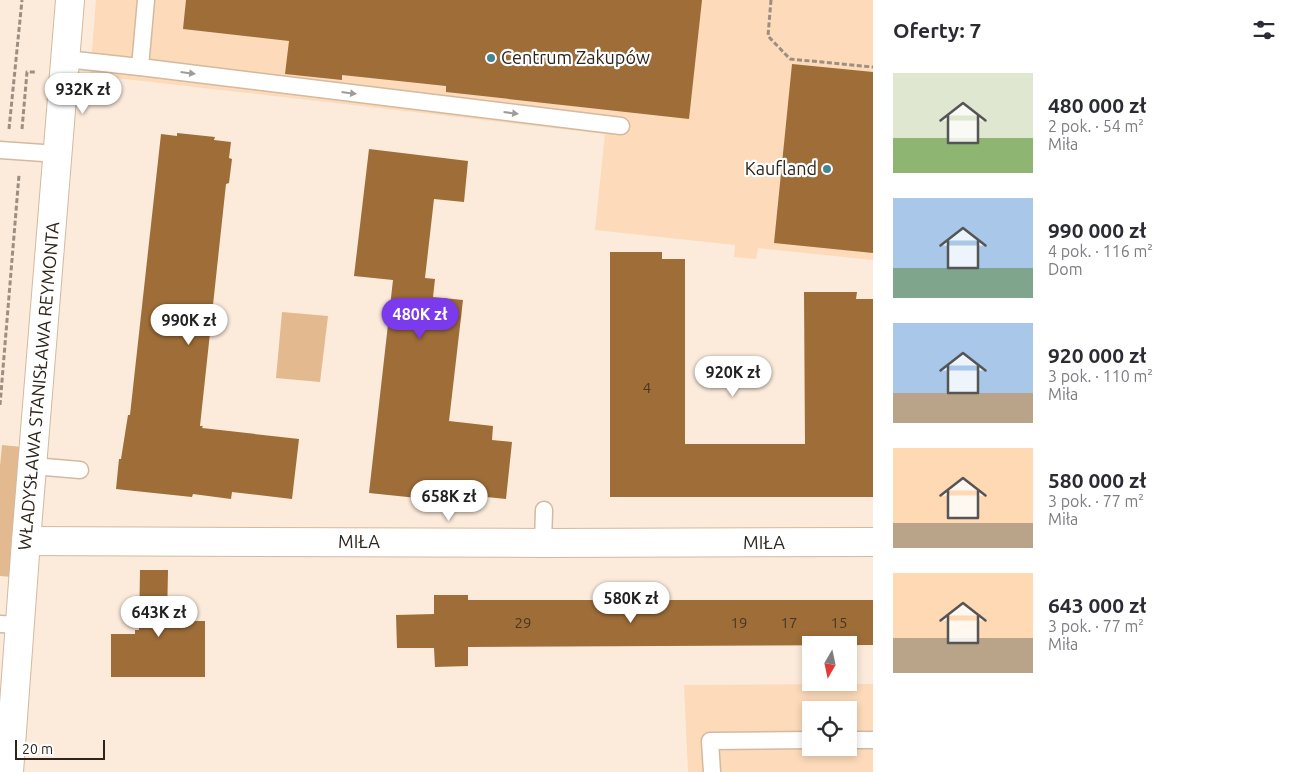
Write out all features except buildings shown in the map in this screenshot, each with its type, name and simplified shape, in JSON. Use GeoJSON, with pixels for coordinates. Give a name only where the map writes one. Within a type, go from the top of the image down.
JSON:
{"type":"FeatureCollection","features":[{"type":"Feature","properties":{"kind":"street","name":"WŁADYSŁAWA STANISŁAWA REYMONTA"},"geometry":{"type":"LineString","coordinates":[[9,772],[10,625],[26,541],[70,0]]}},
{"type":"Feature","properties":{"kind":"street","name":"MIŁA"},"geometry":{"type":"LineString","coordinates":[[26,541],[873,542]]}},
{"type":"Feature","properties":{"kind":"lane"},"geometry":{"type":"LineString","coordinates":[[140,67],[146,0]]}},
{"type":"Feature","properties":{"kind":"lane"},"geometry":{"type":"LineString","coordinates":[[66,59],[621,126]]}},
{"type":"Feature","properties":{"kind":"lane"},"geometry":{"type":"LineString","coordinates":[[9,150],[58,154]]}},
{"type":"Feature","properties":{"kind":"lane"},"geometry":{"type":"LineString","coordinates":[[33,466],[80,470]]}},
{"type":"Feature","properties":{"kind":"lane"},"geometry":{"type":"LineString","coordinates":[[544,510],[544,543]]}},
{"type":"Feature","properties":{"kind":"lane"},"geometry":{"type":"LineString","coordinates":[[712,772],[710,741],[802,740]]}},
{"type":"Feature","properties":{"kind":"lane"},"geometry":{"type":"LineString","coordinates":[[857,740],[873,740]]}},
{"type":"Feature","properties":{"kind":"path"},"geometry":{"type":"LineString","coordinates":[[0,405],[9,150],[22,0]]}},
{"type":"Feature","properties":{"kind":"path"},"geometry":{"type":"LineString","coordinates":[[771,0],[768,36],[790,59],[873,66]]}},
{"type":"Feature","properties":{"kind":"path"},"geometry":{"type":"LineString","coordinates":[[9,150],[27,72],[36,72]]}},
{"type":"Feature","properties":{"kind":"shaded area"},"geometry":{"type":"Polygon","coordinates":[[[96,0],[873,0],[873,260],[758,248],[756,259],[734,257],[735,245],[595,230],[605,134],[90,75],[96,0]]]}},
{"type":"Feature","properties":{"kind":"shaded area"},"geometry":{"type":"Polygon","coordinates":[[[282,312],[328,316],[320,382],[276,378],[282,312]]]}},
{"type":"Feature","properties":{"kind":"shaded area"},"geometry":{"type":"Polygon","coordinates":[[[2,445],[22,447],[12,577],[0,576],[0,466],[2,445]]]}},
{"type":"Feature","properties":{"kind":"shaded area"},"geometry":{"type":"Polygon","coordinates":[[[802,684],[802,691],[858,691],[858,684],[873,684],[873,772],[688,772],[684,685],[802,684]]]}},
{"type":"Feature","properties":{"kind":"place","name":"Centrum Zakupów"},"geometry":{"type":"Point","coordinates":[491,58]}},
{"type":"Feature","properties":{"kind":"place","name":"Kaufland"},"geometry":{"type":"Point","coordinates":[827,169]}}]}
